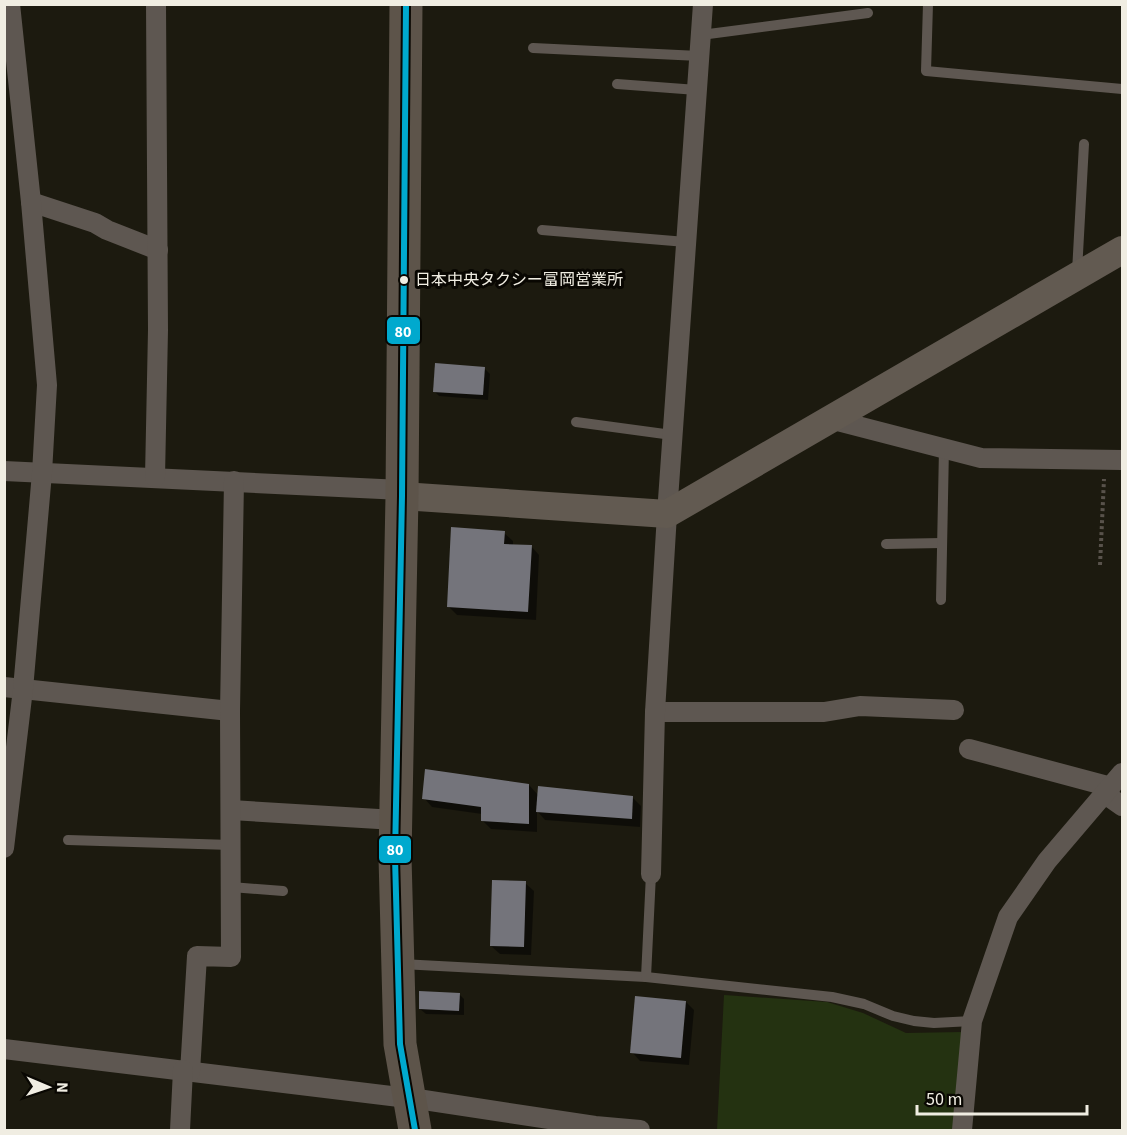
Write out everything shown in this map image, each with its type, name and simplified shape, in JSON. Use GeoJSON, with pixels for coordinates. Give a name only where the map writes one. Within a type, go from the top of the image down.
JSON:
{"type":"FeatureCollection","features":[{"type":"Feature","properties":{"kind":"highway"},"geometry":{"type":"LineString","coordinates":[[406,4],[402,493],[395,820],[396,964],[400,1044],[415,1131]]}},
{"type":"Feature","properties":{"kind":"street"},"geometry":{"type":"LineString","coordinates":[[4,848],[14,688],[42,473],[47,385],[10,4]]}},
{"type":"Feature","properties":{"kind":"street"},"geometry":{"type":"LineString","coordinates":[[155,477],[158,250],[156,4]]}},
{"type":"Feature","properties":{"kind":"street"},"geometry":{"type":"LineString","coordinates":[[651,874],[655,712],[703,4]]}},
{"type":"Feature","properties":{"kind":"street"},"geometry":{"type":"LineString","coordinates":[[31,202],[95,223],[158,250]]}},
{"type":"Feature","properties":{"kind":"street"},"geometry":{"type":"LineString","coordinates":[[4,471],[234,481],[667,514],[1122,249]]}},
{"type":"Feature","properties":{"kind":"street"},"geometry":{"type":"LineString","coordinates":[[830,419],[981,458],[1113,460]]}},
{"type":"Feature","properties":{"kind":"street"},"geometry":{"type":"LineString","coordinates":[[180,1131],[197,956],[231,957],[230,711],[234,481]]}},
{"type":"Feature","properties":{"kind":"street"},"geometry":{"type":"LineString","coordinates":[[14,688],[230,711]]}},
{"type":"Feature","properties":{"kind":"street"},"geometry":{"type":"LineString","coordinates":[[655,712],[824,712],[860,706],[954,710]]}},
{"type":"Feature","properties":{"kind":"street"},"geometry":{"type":"LineString","coordinates":[[969,750],[1113,785]]}},
{"type":"Feature","properties":{"kind":"street"},"geometry":{"type":"LineString","coordinates":[[1113,785],[1122,806]]}},
{"type":"Feature","properties":{"kind":"street"},"geometry":{"type":"LineString","coordinates":[[962,1131],[972,1021],[1008,917],[1047,861],[1113,785]]}},
{"type":"Feature","properties":{"kind":"street"},"geometry":{"type":"LineString","coordinates":[[231,810],[395,820]]}},
{"type":"Feature","properties":{"kind":"street"},"geometry":{"type":"LineString","coordinates":[[4,1049],[409,1098],[639,1131]]}},
{"type":"Feature","properties":{"kind":"lane"},"geometry":{"type":"LineString","coordinates":[[928,4],[926,71],[1122,89]]}},
{"type":"Feature","properties":{"kind":"lane"},"geometry":{"type":"LineString","coordinates":[[701,35],[868,13]]}},
{"type":"Feature","properties":{"kind":"lane"},"geometry":{"type":"LineString","coordinates":[[533,48],[699,56]]}},
{"type":"Feature","properties":{"kind":"lane"},"geometry":{"type":"LineString","coordinates":[[617,84],[697,90]]}},
{"type":"Feature","properties":{"kind":"lane"},"geometry":{"type":"LineString","coordinates":[[1077,276],[1084,144]]}},
{"type":"Feature","properties":{"kind":"lane"},"geometry":{"type":"LineString","coordinates":[[542,230],[686,242]]}},
{"type":"Feature","properties":{"kind":"lane"},"geometry":{"type":"LineString","coordinates":[[576,422],[672,435]]}},
{"type":"Feature","properties":{"kind":"lane"},"geometry":{"type":"LineString","coordinates":[[941,600],[944,448]]}},
{"type":"Feature","properties":{"kind":"lane"},"geometry":{"type":"LineString","coordinates":[[886,544],[942,543]]}},
{"type":"Feature","properties":{"kind":"lane"},"geometry":{"type":"LineString","coordinates":[[68,840],[231,845]]}},
{"type":"Feature","properties":{"kind":"lane"},"geometry":{"type":"LineString","coordinates":[[646,978],[651,874]]}},
{"type":"Feature","properties":{"kind":"lane"},"geometry":{"type":"LineString","coordinates":[[231,887],[283,891]]}},
{"type":"Feature","properties":{"kind":"lane"},"geometry":{"type":"LineString","coordinates":[[396,964],[646,978],[832,997],[864,1004],[893,1016],[914,1021],[934,1023],[972,1021]]}},
{"type":"Feature","properties":{"kind":"path"},"geometry":{"type":"LineString","coordinates":[[1100,565],[1113,460]]}},
{"type":"Feature","properties":{"kind":"green space"},"geometry":{"type":"Polygon","coordinates":[[[724,995],[827,1002],[863,1013],[906,1033],[962,1032],[956,1130],[717,1130],[724,995]]]}},
{"type":"Feature","properties":{"kind":"building"},"geometry":{"type":"Polygon","coordinates":[[[435,363],[485,367],[483,395],[433,392],[435,363]]]}},
{"type":"Feature","properties":{"kind":"building"},"geometry":{"type":"Polygon","coordinates":[[[451,527],[505,531],[504,544],[532,545],[528,612],[447,607],[451,527]]]}},
{"type":"Feature","properties":{"kind":"building"},"geometry":{"type":"Polygon","coordinates":[[[425,769],[529,784],[529,824],[481,821],[481,807],[422,799],[425,769]]]}},
{"type":"Feature","properties":{"kind":"building"},"geometry":{"type":"Polygon","coordinates":[[[538,786],[633,796],[632,819],[536,812],[538,786]]]}},
{"type":"Feature","properties":{"kind":"building"},"geometry":{"type":"Polygon","coordinates":[[[492,880],[526,881],[524,947],[490,946],[492,880]]]}},
{"type":"Feature","properties":{"kind":"building"},"geometry":{"type":"Polygon","coordinates":[[[419,991],[460,993],[459,1011],[419,1009],[419,991]]]}},
{"type":"Feature","properties":{"kind":"building"},"geometry":{"type":"Polygon","coordinates":[[[635,996],[686,1001],[681,1058],[630,1053],[635,996]]]}},
{"type":"Feature","properties":{"kind":"transit line","name":"80"},"geometry":{"type":"LineString","coordinates":[[406,4],[402,496],[395,857],[400,1044],[415,1130]]}},
{"type":"Feature","properties":{"kind":"place","name":"日本中央タクシー富岡営業所"},"geometry":{"type":"Point","coordinates":[404,280]}}]}
